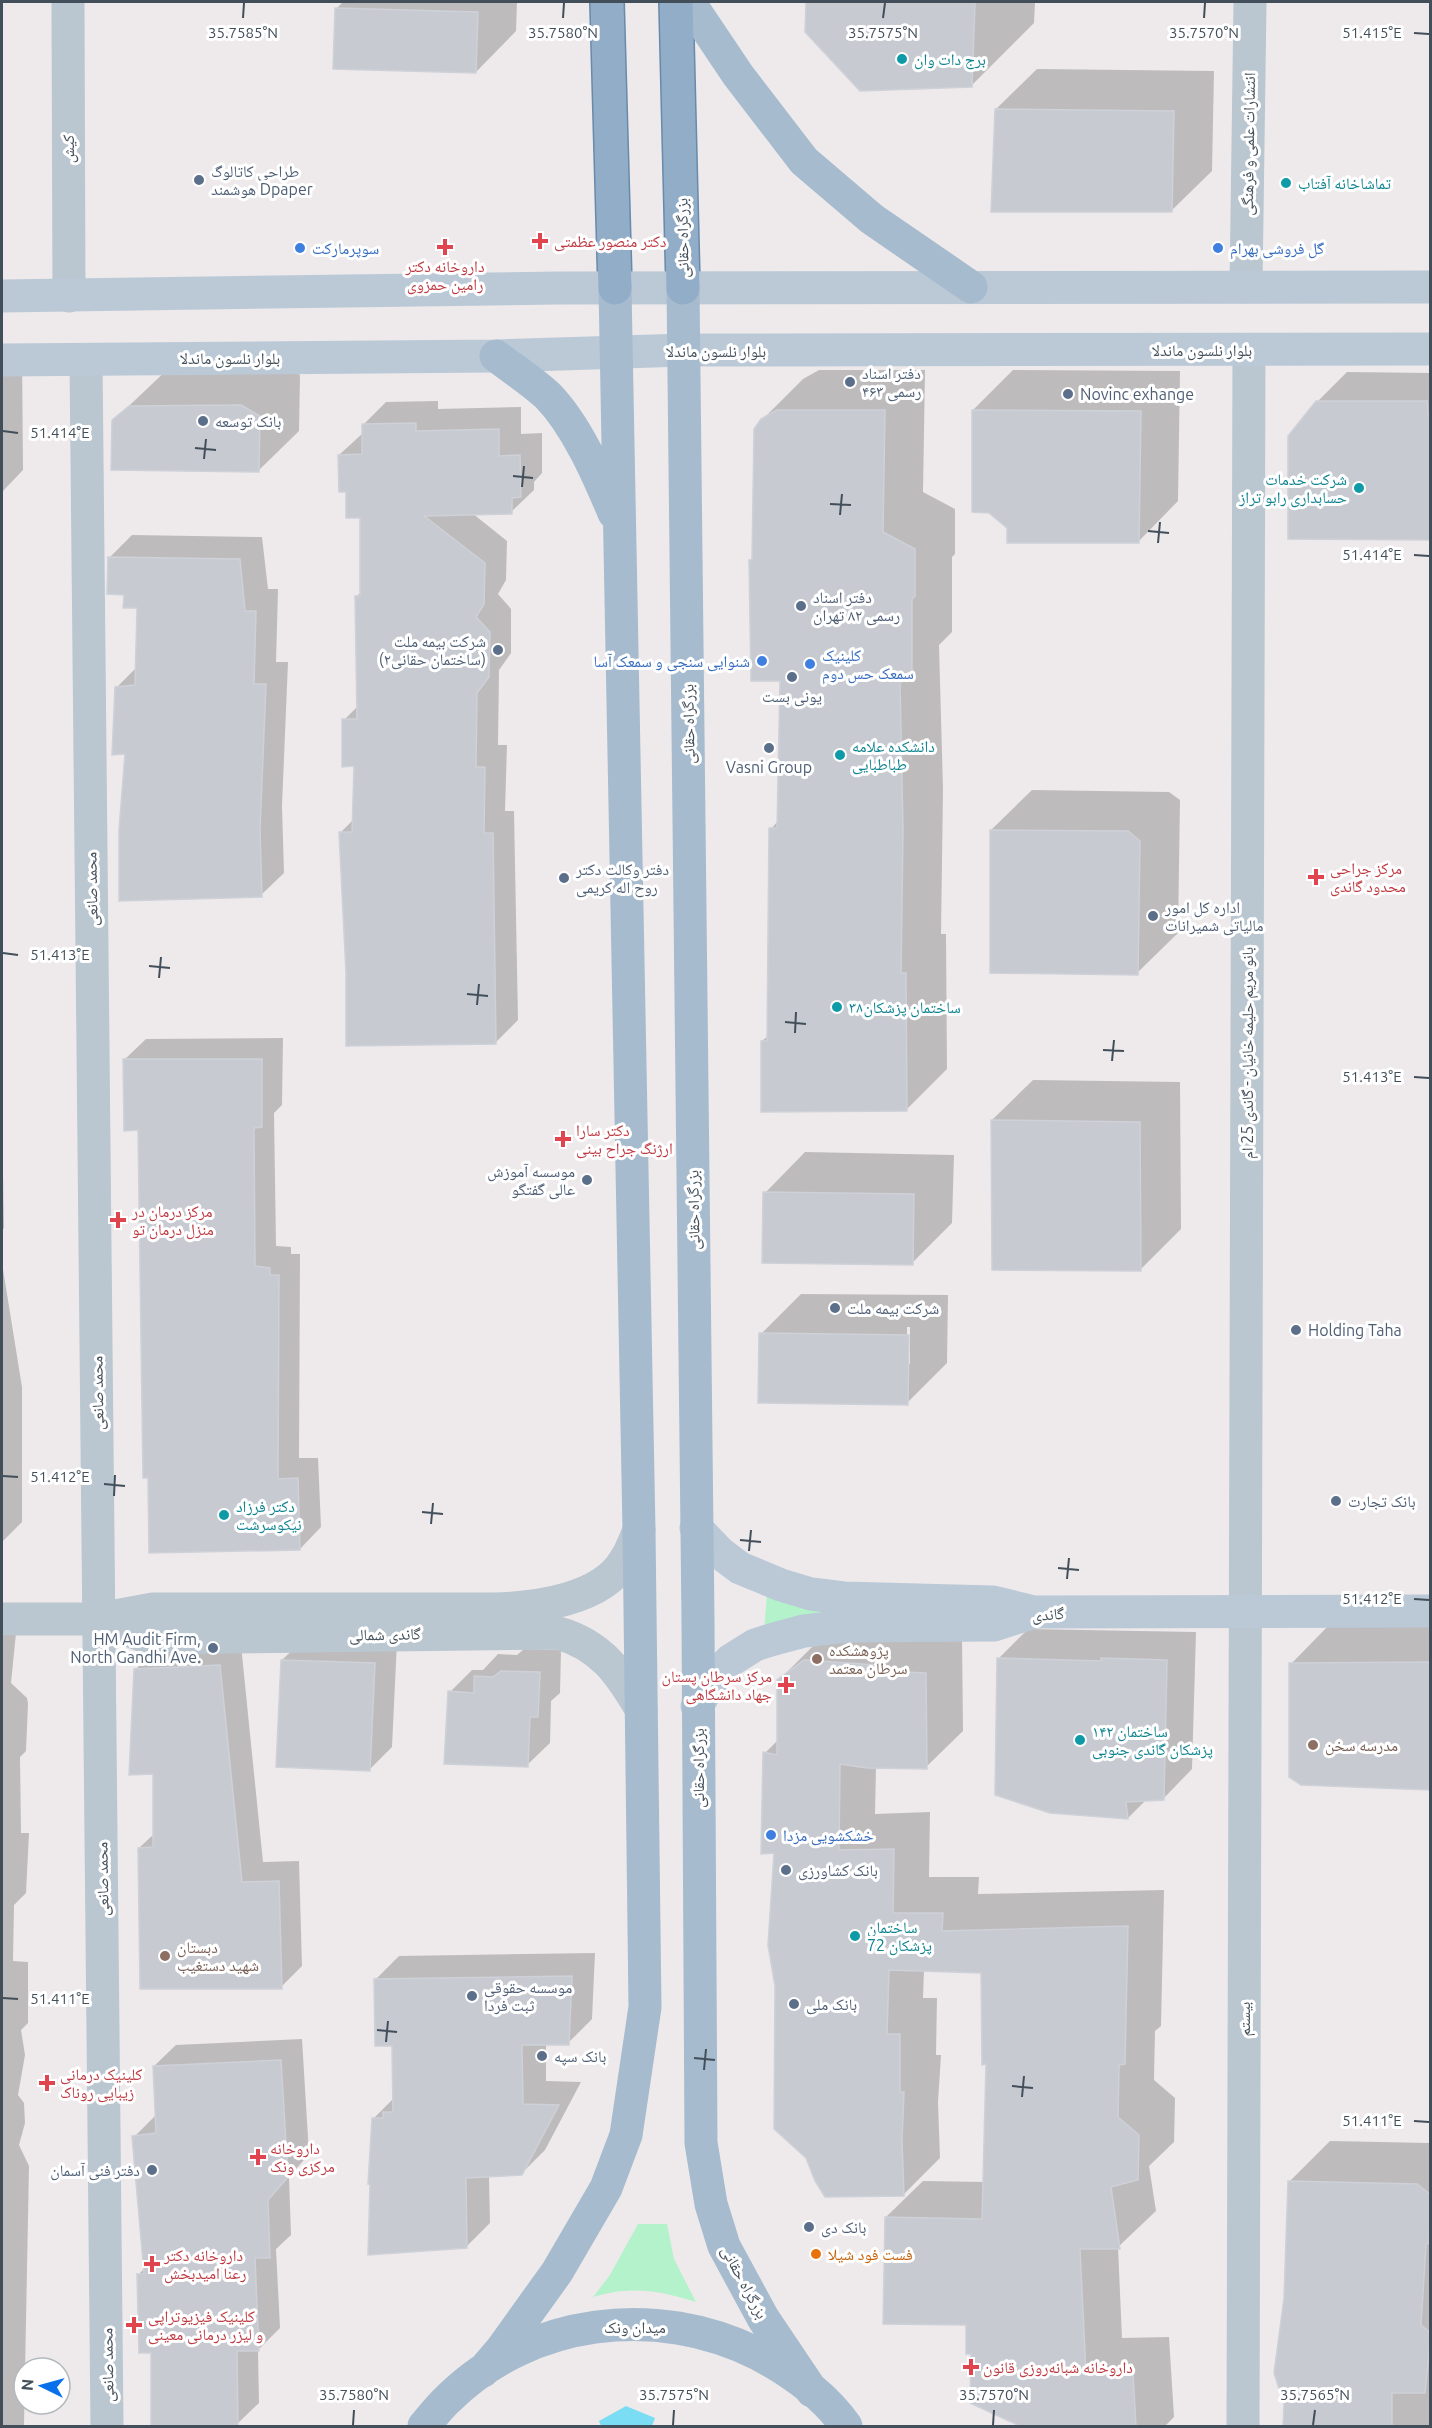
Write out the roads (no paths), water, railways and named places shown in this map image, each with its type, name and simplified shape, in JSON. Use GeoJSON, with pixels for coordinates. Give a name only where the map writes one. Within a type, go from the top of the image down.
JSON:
{"type":"FeatureCollection","features":[{"type":"Feature","properties":{"kind":"highway"},"geometry":{"type":"LineString","coordinates":[[608,2],[615,288]]}},
{"type":"Feature","properties":{"kind":"highway","name":"بزرگراه حقانی"},"geometry":{"type":"LineString","coordinates":[[676,2],[683,288]]}},
{"type":"Feature","properties":{"kind":"main road"},"geometry":{"type":"LineString","coordinates":[[688,2],[738,75],[804,161],[872,219],[971,287]]}},
{"type":"Feature","properties":{"kind":"main road"},"geometry":{"type":"LineString","coordinates":[[2,296],[557,288],[1431,287]]}},
{"type":"Feature","properties":{"kind":"main road"},"geometry":{"type":"LineString","coordinates":[[483,2371],[501,2350],[557,2272],[599,2203],[626,2135],[645,2007],[639,1530],[615,288]]}},
{"type":"Feature","properties":{"kind":"main road","name":"بزرگراه حقانی"},"geometry":{"type":"LineString","coordinates":[[683,288],[701,2143],[711,2204],[724,2246],[763,2318],[812,2391]]}},
{"type":"Feature","properties":{"kind":"main road","name":"بلوار نلسون ماندلا"},"geometry":{"type":"LineString","coordinates":[[2,360],[496,356],[685,350],[1431,349]]}},
{"type":"Feature","properties":{"kind":"main road"},"geometry":{"type":"LineString","coordinates":[[496,356],[547,396],[565,418],[600,480],[620,529]]}},
{"type":"Feature","properties":{"kind":"main road"},"geometry":{"type":"LineString","coordinates":[[696,1528],[720,1553],[740,1568],[781,1585],[811,1594],[844,1598],[993,1602],[1034,1612]]}},
{"type":"Feature","properties":{"kind":"main road","name":"گاندی"},"geometry":{"type":"LineString","coordinates":[[697,1707],[715,1676],[731,1660],[754,1645],[804,1631],[847,1626],[994,1625],[1034,1612],[1431,1611]]}},
{"type":"Feature","properties":{"kind":"main road","name":"میدان ونک"},"geometry":{"type":"LineString","coordinates":[[424,2427],[448,2398],[483,2371],[512,2353],[543,2339],[580,2329],[618,2324],[656,2324],[694,2330],[737,2344],[777,2364],[812,2391],[846,2425]]}},
{"type":"Feature","properties":{"kind":"street","name":"کیش"},"geometry":{"type":"LineString","coordinates":[[68,2],[69,296]]}},
{"type":"Feature","properties":{"kind":"street","name":"انتشارات علمی و فرهنگی"},"geometry":{"type":"LineString","coordinates":[[1246,287],[1250,2]]}},
{"type":"Feature","properties":{"kind":"street","name":"بانو مریم حلیمه خانیان - گاندی 25 ام"},"geometry":{"type":"LineString","coordinates":[[1246,1612],[1249,350]]}},
{"type":"Feature","properties":{"kind":"street","name":"محمد صانعی"},"geometry":{"type":"LineString","coordinates":[[86,360],[107,2427]]}},
{"type":"Feature","properties":{"kind":"street","name":"گاندی شمالی"},"geometry":{"type":"LineString","coordinates":[[2,1619],[99,1619],[153,1609],[494,1609],[542,1605],[574,1596],[603,1581],[625,1561],[639,1530]]}},
{"type":"Feature","properties":{"kind":"street","name":"بیستم"},"geometry":{"type":"LineString","coordinates":[[1243,2427],[1246,1612]]}},
{"type":"Feature","properties":{"kind":"street","name":"گاندی شمالی"},"geometry":{"type":"LineString","coordinates":[[99,1619],[149,1638],[558,1633],[586,1643],[606,1661],[621,1675],[641,1709]]}},
{"type":"Feature","properties":{"kind":"water"},"geometry":{"type":"Polygon","coordinates":[[[626,2406],[655,2418],[652,2426],[601,2426],[599,2421],[626,2406]]]}},
{"type":"Feature","properties":{"kind":"place","name":"برج دات وان"},"geometry":{"type":"Point","coordinates":[902,59]}},
{"type":"Feature","properties":{"kind":"place","name":"طراحی کاتالوگ هوشمند Dpaper"},"geometry":{"type":"Point","coordinates":[199,180]}},
{"type":"Feature","properties":{"kind":"place","name":"تماشاخانه آفتاب"},"geometry":{"type":"Point","coordinates":[1286,183]}},
{"type":"Feature","properties":{"kind":"place","name":"دکتر منصور عظمتی"},"geometry":{"type":"Point","coordinates":[540,241]}},
{"type":"Feature","properties":{"kind":"place","name":"داروخانه دکتر رامین حمزوی"},"geometry":{"type":"Point","coordinates":[445,247]}},
{"type":"Feature","properties":{"kind":"place","name":"سوپرمارکت"},"geometry":{"type":"Point","coordinates":[300,248]}},
{"type":"Feature","properties":{"kind":"place","name":"گل فروشی بهرام"},"geometry":{"type":"Point","coordinates":[1218,248]}},
{"type":"Feature","properties":{"kind":"place","name":"دفتر اسناد رسمی ۴۶۳"},"geometry":{"type":"Point","coordinates":[850,382]}},
{"type":"Feature","properties":{"kind":"place","name":"Novinc exhange"},"geometry":{"type":"Point","coordinates":[1068,394]}},
{"type":"Feature","properties":{"kind":"place","name":"بانک توسعه"},"geometry":{"type":"Point","coordinates":[203,421]}},
{"type":"Feature","properties":{"kind":"place","name":"شرکت خدمات حسابداری رابو تراز"},"geometry":{"type":"Point","coordinates":[1359,488]}},
{"type":"Feature","properties":{"kind":"place","name":"دفتر اسناد رسمی ۸۲ تهران"},"geometry":{"type":"Point","coordinates":[801,606]}},
{"type":"Feature","properties":{"kind":"place","name":"شرکت بیمه ملت (ساختمان حقانی۲)"},"geometry":{"type":"Point","coordinates":[498,650]}},
{"type":"Feature","properties":{"kind":"place","name":"شنوایی سنجی و سمعک آسا"},"geometry":{"type":"Point","coordinates":[762,661]}},
{"type":"Feature","properties":{"kind":"place","name":"کلینیک سمعک حس دوم"},"geometry":{"type":"Point","coordinates":[810,664]}},
{"type":"Feature","properties":{"kind":"place","name":"یونی بست"},"geometry":{"type":"Point","coordinates":[792,677]}},
{"type":"Feature","properties":{"kind":"place","name":"Vasni Group"},"geometry":{"type":"Point","coordinates":[769,748]}},
{"type":"Feature","properties":{"kind":"place","name":"دانشکده علامه طباطبایی"},"geometry":{"type":"Point","coordinates":[840,755]}},
{"type":"Feature","properties":{"kind":"place","name":"مرکز جراحی محدود گاندی"},"geometry":{"type":"Point","coordinates":[1316,877]}},
{"type":"Feature","properties":{"kind":"place","name":"دفتر وکالت دکتر روح اله کریمی"},"geometry":{"type":"Point","coordinates":[564,878]}},
{"type":"Feature","properties":{"kind":"place","name":"اداره کل امور مالیاتی شمیرانات"},"geometry":{"type":"Point","coordinates":[1153,916]}},
{"type":"Feature","properties":{"kind":"place","name":"ساختمان پزشکان۳۸"},"geometry":{"type":"Point","coordinates":[837,1007]}},
{"type":"Feature","properties":{"kind":"place","name":"دکتر سارا ارژنگ جراح بینی"},"geometry":{"type":"Point","coordinates":[563,1139]}},
{"type":"Feature","properties":{"kind":"place","name":"موسسه آموزش عالی گفتگو"},"geometry":{"type":"Point","coordinates":[587,1180]}},
{"type":"Feature","properties":{"kind":"place","name":"مرکز درمان در منزل درمان تو"},"geometry":{"type":"Point","coordinates":[118,1220]}},
{"type":"Feature","properties":{"kind":"place","name":"شرکت بیمه ملت"},"geometry":{"type":"Point","coordinates":[835,1308]}},
{"type":"Feature","properties":{"kind":"place","name":"Holding Taha"},"geometry":{"type":"Point","coordinates":[1296,1330]}},
{"type":"Feature","properties":{"kind":"place","name":"بانک تجارت"},"geometry":{"type":"Point","coordinates":[1336,1501]}},
{"type":"Feature","properties":{"kind":"place","name":"دکتر فرزاد نیکوسرشت"},"geometry":{"type":"Point","coordinates":[224,1515]}},
{"type":"Feature","properties":{"kind":"place","name":"HM Audit Firm, North Gandhi Ave."},"geometry":{"type":"Point","coordinates":[213,1648]}},
{"type":"Feature","properties":{"kind":"place","name":"پژوهشکده سرطان معتمد"},"geometry":{"type":"Point","coordinates":[817,1659]}},
{"type":"Feature","properties":{"kind":"place","name":"مرکز سرطان پستان جهاد دانشگاهی"},"geometry":{"type":"Point","coordinates":[786,1685]}},
{"type":"Feature","properties":{"kind":"place","name":"ساختمان ۱۴۲ پزشکان گاندی جنوبی"},"geometry":{"type":"Point","coordinates":[1080,1740]}},
{"type":"Feature","properties":{"kind":"place","name":"مدرسه سخن"},"geometry":{"type":"Point","coordinates":[1313,1745]}},
{"type":"Feature","properties":{"kind":"place","name":"خشکشویی مزدا"},"geometry":{"type":"Point","coordinates":[771,1835]}},
{"type":"Feature","properties":{"kind":"place","name":"بانک کشاورزی"},"geometry":{"type":"Point","coordinates":[786,1870]}},
{"type":"Feature","properties":{"kind":"place","name":"ساختمان پزشکان 72"},"geometry":{"type":"Point","coordinates":[855,1936]}},
{"type":"Feature","properties":{"kind":"place","name":"دبستان شهید دستغیب"},"geometry":{"type":"Point","coordinates":[165,1956]}},
{"type":"Feature","properties":{"kind":"place","name":"موسسه حقوقی ثبت فردا"},"geometry":{"type":"Point","coordinates":[472,1996]}},
{"type":"Feature","properties":{"kind":"place","name":"بانک ملی"},"geometry":{"type":"Point","coordinates":[794,2004]}},
{"type":"Feature","properties":{"kind":"place","name":"بانک سپه"},"geometry":{"type":"Point","coordinates":[542,2056]}},
{"type":"Feature","properties":{"kind":"place","name":"کلینیک درمانی زیبایی روناک"},"geometry":{"type":"Point","coordinates":[47,2083]}},
{"type":"Feature","properties":{"kind":"place","name":"داروخانه مرکزی ونک"},"geometry":{"type":"Point","coordinates":[258,2157]}},
{"type":"Feature","properties":{"kind":"place","name":"دفتر فنی آسمان"},"geometry":{"type":"Point","coordinates":[152,2170]}},
{"type":"Feature","properties":{"kind":"place","name":"بانک دی"},"geometry":{"type":"Point","coordinates":[809,2227]}},
{"type":"Feature","properties":{"kind":"place","name":"فست فود شیلا"},"geometry":{"type":"Point","coordinates":[816,2254]}},
{"type":"Feature","properties":{"kind":"place","name":"داروخانه دکتر رعنا امیدبخش"},"geometry":{"type":"Point","coordinates":[152,2264]}},
{"type":"Feature","properties":{"kind":"place","name":"کلینیک فیزیوتراپی و لیزر درمانی معینی"},"geometry":{"type":"Point","coordinates":[134,2325]}},
{"type":"Feature","properties":{"kind":"place","name":"داروخانه شبانه‌روزی قانون"},"geometry":{"type":"Point","coordinates":[971,2367]}}]}
